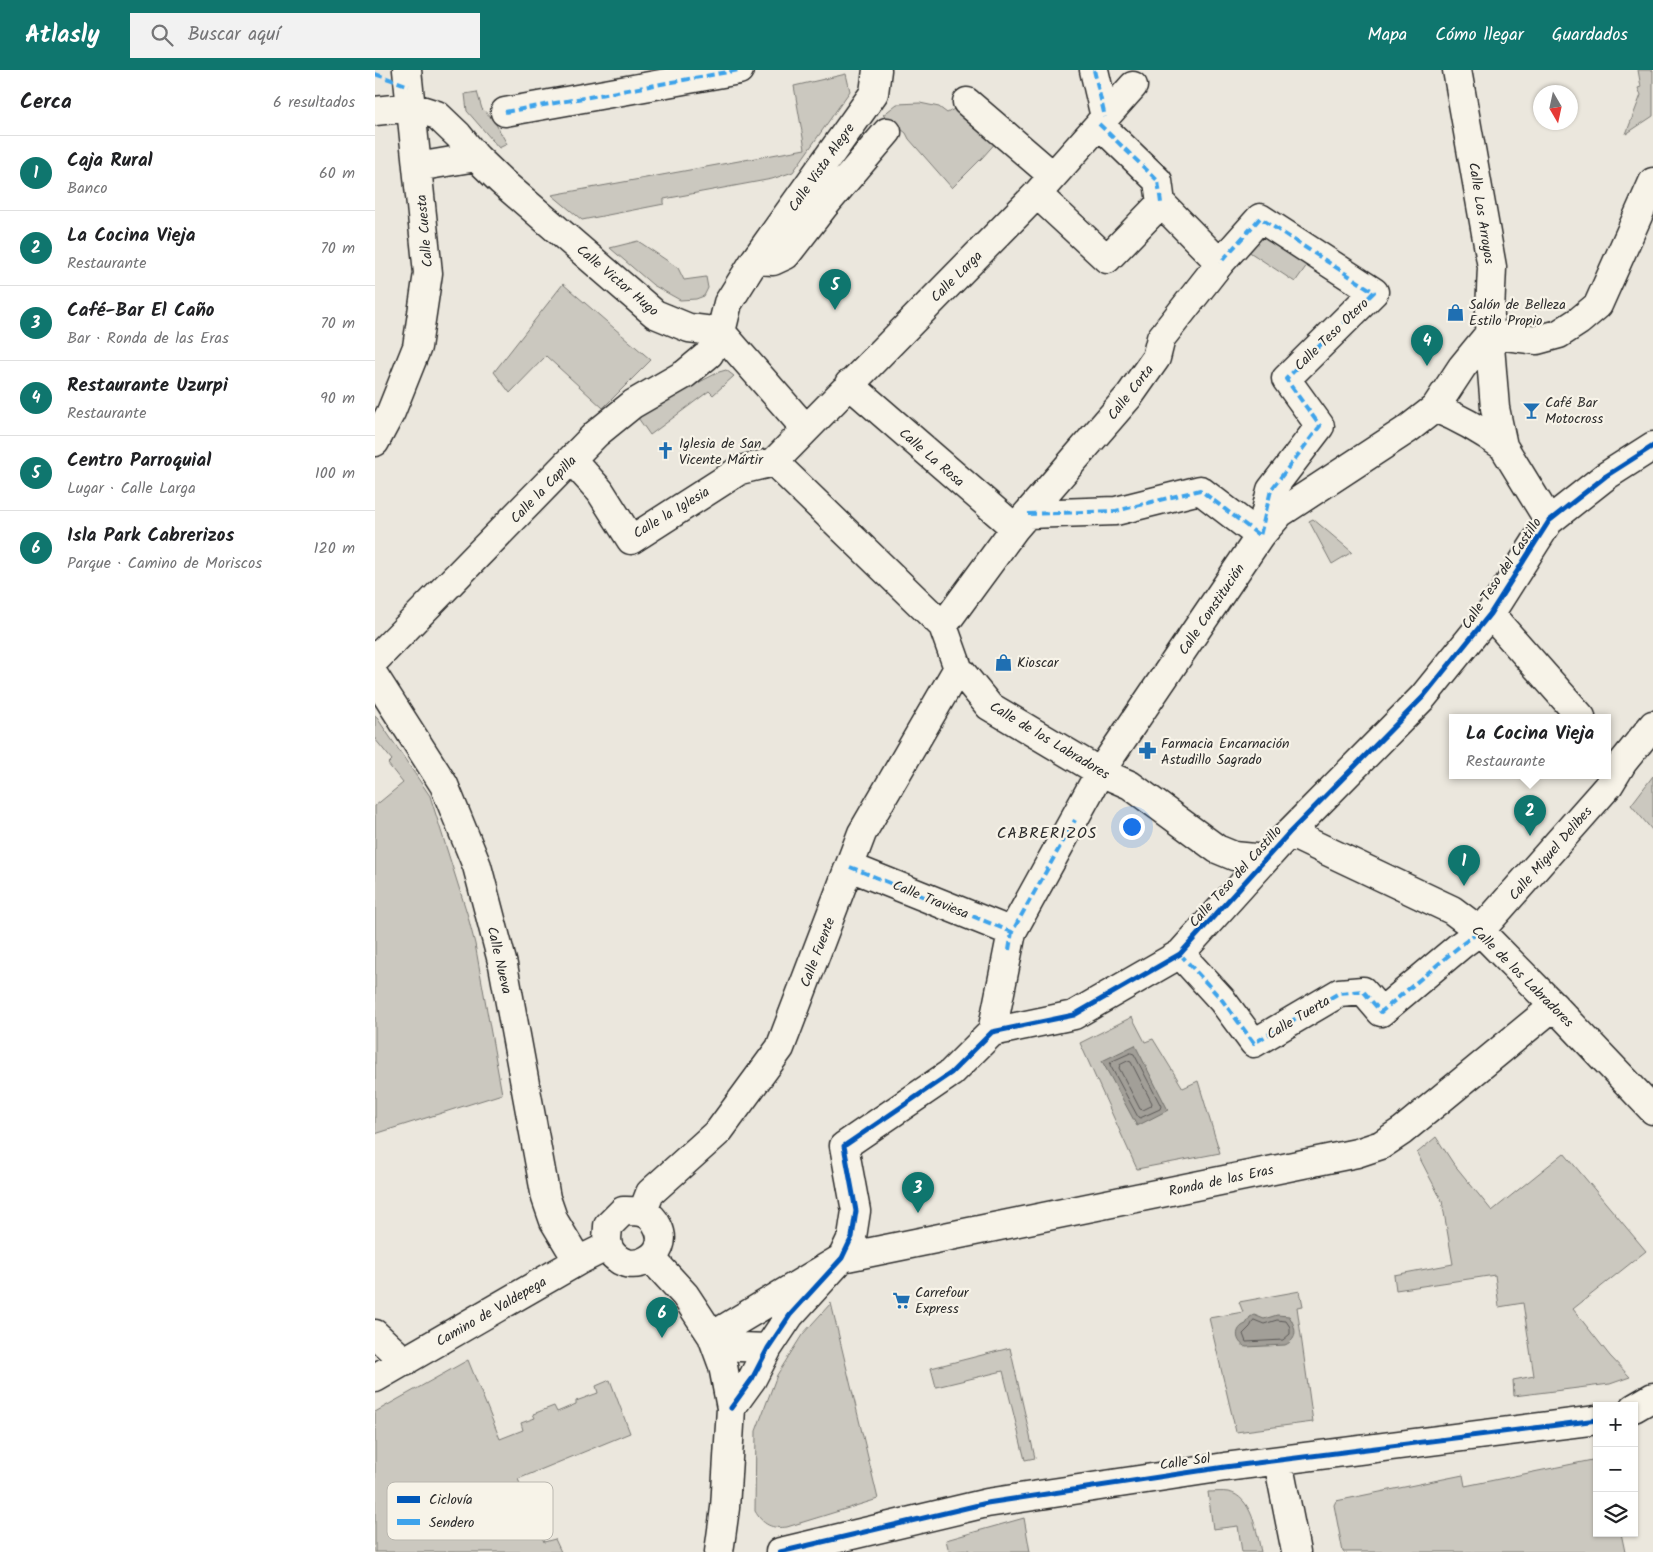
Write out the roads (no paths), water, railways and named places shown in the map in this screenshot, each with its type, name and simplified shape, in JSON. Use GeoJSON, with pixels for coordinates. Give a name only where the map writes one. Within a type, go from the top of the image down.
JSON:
{"type":"FeatureCollection","features":[{"type":"Feature","properties":{"kind":"street","name":"Calle Cuesta"},"geometry":{"type":"LineString","coordinates":[[375,442],[391,412],[417,346],[428,273],[407,70]]}},
{"type":"Feature","properties":{"kind":"street"},"geometry":{"type":"LineString","coordinates":[[505,112],[739,70]]}},
{"type":"Feature","properties":{"kind":"street","name":"Calle Vista Alegre"},"geometry":{"type":"LineString","coordinates":[[721,332],[728,303],[755,260],[874,93],[877,70]]}},
{"type":"Feature","properties":{"kind":"street"},"geometry":{"type":"LineString","coordinates":[[1094,70],[1102,121],[1158,181],[1161,203],[1220,263]]}},
{"type":"Feature","properties":{"kind":"street","name":"Calle Los Arroyos"},"geometry":{"type":"LineString","coordinates":[[1457,70],[1492,267],[1489,334],[1495,408],[1503,446],[1549,521]]}},
{"type":"Feature","properties":{"kind":"street","name":"Calle Larga"},"geometry":{"type":"LineString","coordinates":[[774,462],[1045,185],[1133,86]]}},
{"type":"Feature","properties":{"kind":"street"},"geometry":{"type":"LineString","coordinates":[[967,102],[1045,185],[1107,259],[1161,203]]}},
{"type":"Feature","properties":{"kind":"street"},"geometry":{"type":"LineString","coordinates":[[375,111],[412,107]]}},
{"type":"Feature","properties":{"kind":"street","name":"Calle Victor Hugo"},"geometry":{"type":"LineString","coordinates":[[412,107],[437,115],[459,135],[476,158],[655,314],[689,328],[721,332]]}},
{"type":"Feature","properties":{"kind":"street","name":"Calle Vista Alegre"},"geometry":{"type":"LineString","coordinates":[[755,260],[773,261],[786,255],[824,206],[887,132]]}},
{"type":"Feature","properties":{"kind":"street"},"geometry":{"type":"LineString","coordinates":[[417,167],[476,158]]}},
{"type":"Feature","properties":{"kind":"street"},"geometry":{"type":"LineString","coordinates":[[1489,334],[1537,340],[1559,334],[1579,322],[1598,305],[1653,182]]}},
{"type":"Feature","properties":{"kind":"street","name":"Calle Teso Otero"},"geometry":{"type":"LineString","coordinates":[[1220,263],[1260,218],[1374,292],[1286,379],[1321,426],[1271,490],[1260,536]]}},
{"type":"Feature","properties":{"kind":"street","name":"Calle Corta"},"geometry":{"type":"LineString","coordinates":[[943,626],[1021,522],[1130,395],[1156,358],[1161,338],[1220,263]]}},
{"type":"Feature","properties":{"kind":"street"},"geometry":{"type":"LineString","coordinates":[[721,332],[806,429]]}},
{"type":"Feature","properties":{"kind":"street","name":"Calle la Capilla"},"geometry":{"type":"LineString","coordinates":[[375,660],[596,434],[633,404],[685,374],[709,354],[721,332]]}},
{"type":"Feature","properties":{"kind":"street","name":"Calle Constitución"},"geometry":{"type":"LineString","coordinates":[[1011,941],[1100,772],[1260,536],[1281,512],[1407,429],[1435,408],[1463,367],[1489,334]]}},
{"type":"Feature","properties":{"kind":"street","name":"Calle La Rosa"},"geometry":{"type":"LineString","coordinates":[[849,384],[1021,522]]}},
{"type":"Feature","properties":{"kind":"street","name":"Calle Los Arroyos"},"geometry":{"type":"LineString","coordinates":[[1435,408],[1480,430],[1503,446]]}},
{"type":"Feature","properties":{"kind":"street","name":"Calle Teso del Castillo"},"geometry":{"type":"LineString","coordinates":[[993,1032],[1074,1015],[1180,954],[1289,833],[1423,697],[1490,614],[1549,521],[1607,476],[1653,446]]}},
{"type":"Feature","properties":{"kind":"street","name":"Calle la Iglesia"},"geometry":{"type":"LineString","coordinates":[[572,460],[600,491],[631,540],[740,470],[774,462]]}},
{"type":"Feature","properties":{"kind":"street","name":"Calle de los Labradores"},"geometry":{"type":"LineString","coordinates":[[774,462],[943,626],[958,668],[989,706],[1100,772],[1130,785],[1217,849],[1234,856],[1265,859]]}},
{"type":"Feature","properties":{"kind":"street"},"geometry":{"type":"LineString","coordinates":[[1021,522],[1115,510],[1201,490],[1260,536]]}},
{"type":"Feature","properties":{"kind":"street"},"geometry":{"type":"LineString","coordinates":[[1490,614],[1578,714]]}},
{"type":"Feature","properties":{"kind":"street","name":"Calle Fuente"},"geometry":{"type":"LineString","coordinates":[[643,1211],[650,1193],[719,1131],[780,1048],[862,833],[958,668]]}},
{"type":"Feature","properties":{"kind":"street","name":"Calle Nueva"},"geometry":{"type":"LineString","coordinates":[[375,677],[444,785],[477,866],[503,965],[546,1198],[554,1221],[578,1261]]}},
{"type":"Feature","properties":{"kind":"street","name":"Calle Miguel Delibes"},"geometry":{"type":"LineString","coordinates":[[1611,775],[1615,754],[1653,725]]}},
{"type":"Feature","properties":{"kind":"street","name":"Calle Miguel Delibes"},"geometry":{"type":"LineString","coordinates":[[1481,931],[1609,785],[1610,779]]}},
{"type":"Feature","properties":{"kind":"street","name":"Calle de los Labradores"},"geometry":{"type":"LineString","coordinates":[[1289,833],[1452,910],[1481,931],[1653,1110]]}},
{"type":"Feature","properties":{"kind":"street","name":"Calle Traviesa"},"geometry":{"type":"LineString","coordinates":[[850,867],[1011,941]]}},
{"type":"Feature","properties":{"kind":"street","name":"Calle Tuerta"},"geometry":{"type":"LineString","coordinates":[[1180,954],[1222,1000],[1254,1043],[1339,993],[1363,991],[1381,1012],[1461,945],[1481,931]]}},
{"type":"Feature","properties":{"kind":"street"},"geometry":{"type":"LineString","coordinates":[[731,1408],[752,1379],[768,1348],[790,1315],[842,1258],[852,1237],[856,1211],[844,1146],[951,1073],[993,1032],[1011,941]]}},
{"type":"Feature","properties":{"kind":"street","name":"Ronda de las Eras"},"geometry":{"type":"LineString","coordinates":[[712,1336],[842,1258],[1357,1153],[1381,1145],[1402,1132],[1554,1006]]}},
{"type":"Feature","properties":{"kind":"street"},"geometry":{"type":"LineString","coordinates":[[643,1211],[654,1219],[661,1232],[660,1246],[651,1258],[640,1264],[626,1264],[615,1257],[607,1246],[608,1226],[623,1212],[643,1211]]}},
{"type":"Feature","properties":{"kind":"street","name":"Camino de Valdepega"},"geometry":{"type":"LineString","coordinates":[[375,1378],[607,1246]]}},
{"type":"Feature","properties":{"kind":"street"},"geometry":{"type":"LineString","coordinates":[[651,1258],[685,1295],[712,1336],[723,1366],[731,1408],[725,1508],[719,1552]]}},
{"type":"Feature","properties":{"kind":"street"},"geometry":{"type":"LineString","coordinates":[[375,1334],[405,1362]]}},
{"type":"Feature","properties":{"kind":"street"},"geometry":{"type":"LineString","coordinates":[[712,1336],[740,1347],[768,1348]]}},
{"type":"Feature","properties":{"kind":"street"},"geometry":{"type":"LineString","coordinates":[[1638,1406],[1653,1397]]}},
{"type":"Feature","properties":{"kind":"street","name":"Calle Sol"},"geometry":{"type":"LineString","coordinates":[[780,1552],[987,1503],[1105,1484],[1593,1421]]}},
{"type":"Feature","properties":{"kind":"street"},"geometry":{"type":"LineString","coordinates":[[1278,1461],[1296,1552]]}},
{"type":"Feature","properties":{"kind":"water"},"geometry":{"type":"Polygon","coordinates":[[[1135,1045],[1168,1110],[1137,1126],[1102,1061],[1135,1045]]]}},
{"type":"Feature","properties":{"kind":"water"},"geometry":{"type":"Polygon","coordinates":[[[1254,1315],[1264,1319],[1277,1315],[1289,1316],[1295,1328],[1293,1339],[1285,1345],[1246,1347],[1242,1345],[1237,1335],[1239,1329],[1254,1315]]]}},
{"type":"Feature","properties":{"kind":"place","name":"Centro Parroquial"},"geometry":{"type":"Point","coordinates":[835,310]}},
{"type":"Feature","properties":{"kind":"place","name":"Salón de Belleza Estilo Propio"},"geometry":{"type":"Point","coordinates":[1455,312]}},
{"type":"Feature","properties":{"kind":"place","name":"Restaurante Uzurpi"},"geometry":{"type":"Point","coordinates":[1427,366]}},
{"type":"Feature","properties":{"kind":"place","name":"Café Bar Motocross"},"geometry":{"type":"Point","coordinates":[1531,410]}},
{"type":"Feature","properties":{"kind":"place","name":"Iglesia de San Vicente Mártir"},"geometry":{"type":"Point","coordinates":[665,451]}},
{"type":"Feature","properties":{"kind":"place","name":"Kioscar"},"geometry":{"type":"Point","coordinates":[1003,662]}},
{"type":"Feature","properties":{"kind":"place","name":"Farmacia Encarnación Astudillo Sagrado"},"geometry":{"type":"Point","coordinates":[1147,751]}},
{"type":"Feature","properties":{"kind":"place","name":"La Cocina Vieja"},"geometry":{"type":"Point","coordinates":[1530,836]}},
{"type":"Feature","properties":{"kind":"place","name":"Caja Rural"},"geometry":{"type":"Point","coordinates":[1464,886]}},
{"type":"Feature","properties":{"kind":"place","name":"Café-Bar El Caño"},"geometry":{"type":"Point","coordinates":[918,1213]}},
{"type":"Feature","properties":{"kind":"place","name":"Carrefour Express"},"geometry":{"type":"Point","coordinates":[901,1300]}},
{"type":"Feature","properties":{"kind":"place","name":"Isla Park Cabrerizos"},"geometry":{"type":"Point","coordinates":[662,1338]}},
{"type":"Feature","properties":{"kind":"district","name":"CABRERIZOS"},"geometry":{"type":"Point","coordinates":[1047,832]}}]}
